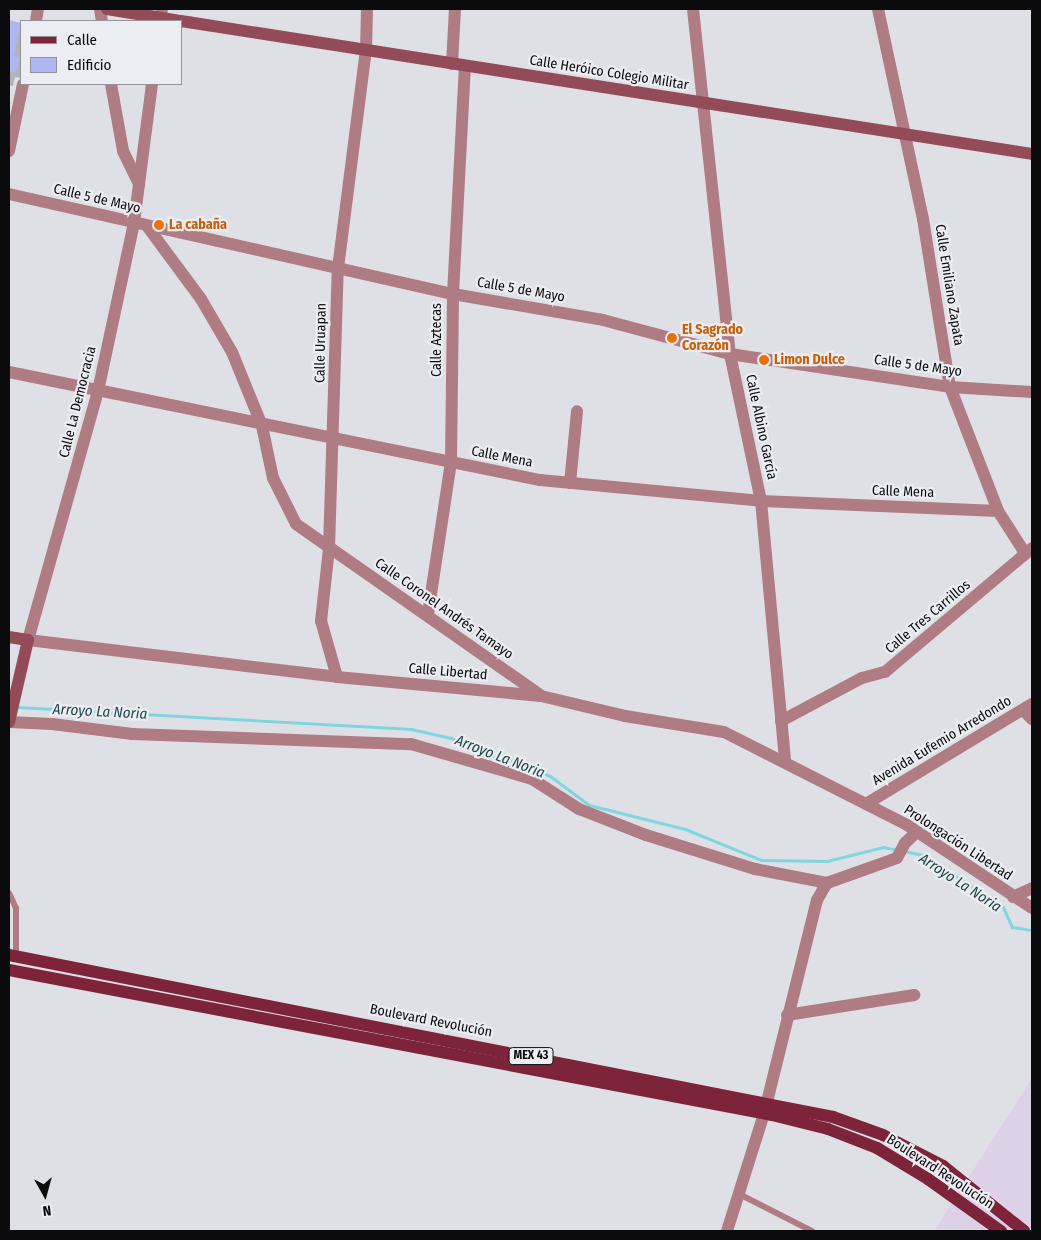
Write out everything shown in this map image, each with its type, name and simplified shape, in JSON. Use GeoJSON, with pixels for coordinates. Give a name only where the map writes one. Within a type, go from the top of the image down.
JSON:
{"type":"FeatureCollection","features":[{"type":"Feature","properties":{"kind":"main road","name":"Calle Heróico Colegio Militar"},"geometry":{"type":"LineString","coordinates":[[107,9],[177,20]]}},
{"type":"Feature","properties":{"kind":"main road","name":"Calle Heróico Colegio Militar"},"geometry":{"type":"LineString","coordinates":[[182,21],[1032,154]]}},
{"type":"Feature","properties":{"kind":"main road","name":"Calle Libertad"},"geometry":{"type":"LineString","coordinates":[[9,637],[28,640]]}},
{"type":"Feature","properties":{"kind":"main road","name":"Calle La Democracia"},"geometry":{"type":"LineString","coordinates":[[10,720],[28,640]]}},
{"type":"Feature","properties":{"kind":"main road","name":"Boulevard Revolución"},"geometry":{"type":"LineString","coordinates":[[12,955],[223,1002],[764,1108],[833,1117],[883,1135],[943,1166],[1024,1231]]}},
{"type":"Feature","properties":{"kind":"main road","name":"Boulevard Revolución"},"geometry":{"type":"LineString","coordinates":[[9,970],[223,1002]]}},
{"type":"Feature","properties":{"kind":"main road","name":"Boulevard Revolución"},"geometry":{"type":"LineString","coordinates":[[764,1108],[828,1129],[877,1148],[928,1179],[1001,1231]]}},
{"type":"Feature","properties":{"kind":"street","name":"Calle Uruapan"},"geometry":{"type":"LineString","coordinates":[[337,678],[321,621],[329,548],[334,440],[338,268],[366,50],[367,9]]}},
{"type":"Feature","properties":{"kind":"street"},"geometry":{"type":"LineString","coordinates":[[452,64],[454,9]]}},
{"type":"Feature","properties":{"kind":"street","name":"Calle Albino García"},"geometry":{"type":"LineString","coordinates":[[693,9],[730,354],[761,501],[785,762]]}},
{"type":"Feature","properties":{"kind":"street","name":"Calle Emiliano Zapata"},"geometry":{"type":"LineString","coordinates":[[878,9],[903,134],[923,219],[950,387],[998,511],[1029,551]]}},
{"type":"Feature","properties":{"kind":"street","name":"Calle Aztecas"},"geometry":{"type":"LineString","coordinates":[[428,614],[451,462],[453,294],[465,66]]}},
{"type":"Feature","properties":{"kind":"street"},"geometry":{"type":"LineString","coordinates":[[9,151],[23,85]]}},
{"type":"Feature","properties":{"kind":"street"},"geometry":{"type":"LineString","coordinates":[[111,85],[123,151],[139,184]]}},
{"type":"Feature","properties":{"kind":"street","name":"Calle La Democracia"},"geometry":{"type":"LineString","coordinates":[[28,640],[98,391],[134,223],[152,85]]}},
{"type":"Feature","properties":{"kind":"street","name":"Calle 5 de Mayo"},"geometry":{"type":"LineString","coordinates":[[9,194],[453,294],[603,320],[730,354],[950,387],[1032,392]]}},
{"type":"Feature","properties":{"kind":"street","name":"Calle Coronel Andrés Tamayo"},"geometry":{"type":"LineString","coordinates":[[147,226],[201,299],[232,352],[262,426],[273,478],[296,524],[428,614],[541,696]]}},
{"type":"Feature","properties":{"kind":"street","name":"Calle Mena"},"geometry":{"type":"LineString","coordinates":[[9,372],[262,426],[570,483],[761,501],[998,511]]}},
{"type":"Feature","properties":{"kind":"street"},"geometry":{"type":"LineString","coordinates":[[570,483],[577,411]]}},
{"type":"Feature","properties":{"kind":"street","name":"Calle Tres Carrillos"},"geometry":{"type":"LineString","coordinates":[[781,721],[862,678],[886,672],[1029,551]]}},
{"type":"Feature","properties":{"kind":"street","name":"Calle Libertad"},"geometry":{"type":"LineString","coordinates":[[28,640],[337,678],[541,696],[625,716],[724,732],[866,804]]}},
{"type":"Feature","properties":{"kind":"street"},"geometry":{"type":"LineString","coordinates":[[1028,707],[1032,719]]}},
{"type":"Feature","properties":{"kind":"street","name":"Avenida Eufemio Arredondo"},"geometry":{"type":"LineString","coordinates":[[866,804],[1028,707]]}},
{"type":"Feature","properties":{"kind":"street"},"geometry":{"type":"LineString","coordinates":[[10,720],[132,734],[412,744],[532,779],[579,809],[646,835],[755,869],[827,882],[897,858],[905,843],[917,832]]}},
{"type":"Feature","properties":{"kind":"street","name":"Prolongación Libertad"},"geometry":{"type":"LineString","coordinates":[[866,804],[917,832],[1012,897],[1032,908]]}},
{"type":"Feature","properties":{"kind":"street"},"geometry":{"type":"LineString","coordinates":[[727,1231],[764,1108],[817,900],[827,882]]}},
{"type":"Feature","properties":{"kind":"street"},"geometry":{"type":"LineString","coordinates":[[1012,897],[1032,888]]}},
{"type":"Feature","properties":{"kind":"street"},"geometry":{"type":"LineString","coordinates":[[787,1015],[914,995]]}},
{"type":"Feature","properties":{"kind":"lane"},"geometry":{"type":"LineString","coordinates":[[9,893],[16,908],[12,955]]}},
{"type":"Feature","properties":{"kind":"lane"},"geometry":{"type":"LineString","coordinates":[[739,1194],[812,1231]]}},
{"type":"Feature","properties":{"kind":"shaded area"},"geometry":{"type":"Polygon","coordinates":[[[1031,1080],[1032,1231],[934,1231],[1031,1080]]]}},
{"type":"Feature","properties":{"kind":"building"},"geometry":{"type":"Polygon","coordinates":[[[9,20],[20,23],[14,56],[20,57],[16,73],[9,71],[9,20]]]}},
{"type":"Feature","properties":{"kind":"waterway","name":"Arroyo La Noria"},"geometry":{"type":"LineString","coordinates":[[17,707],[411,729],[451,738],[485,754],[522,763],[550,776],[589,805],[685,829],[761,860],[827,861],[883,847],[898,850]]}},
{"type":"Feature","properties":{"kind":"waterway","name":"Arroyo La Noria"},"geometry":{"type":"LineString","coordinates":[[904,851],[923,855],[1003,907],[1012,927],[1032,930]]}},
{"type":"Feature","properties":{"kind":"place","name":"La cabaña"},"geometry":{"type":"Point","coordinates":[159,225]}},
{"type":"Feature","properties":{"kind":"place","name":"El Sagrado Corazón"},"geometry":{"type":"Point","coordinates":[672,338]}},
{"type":"Feature","properties":{"kind":"place","name":"Limon Dulce"},"geometry":{"type":"Point","coordinates":[764,360]}}]}
